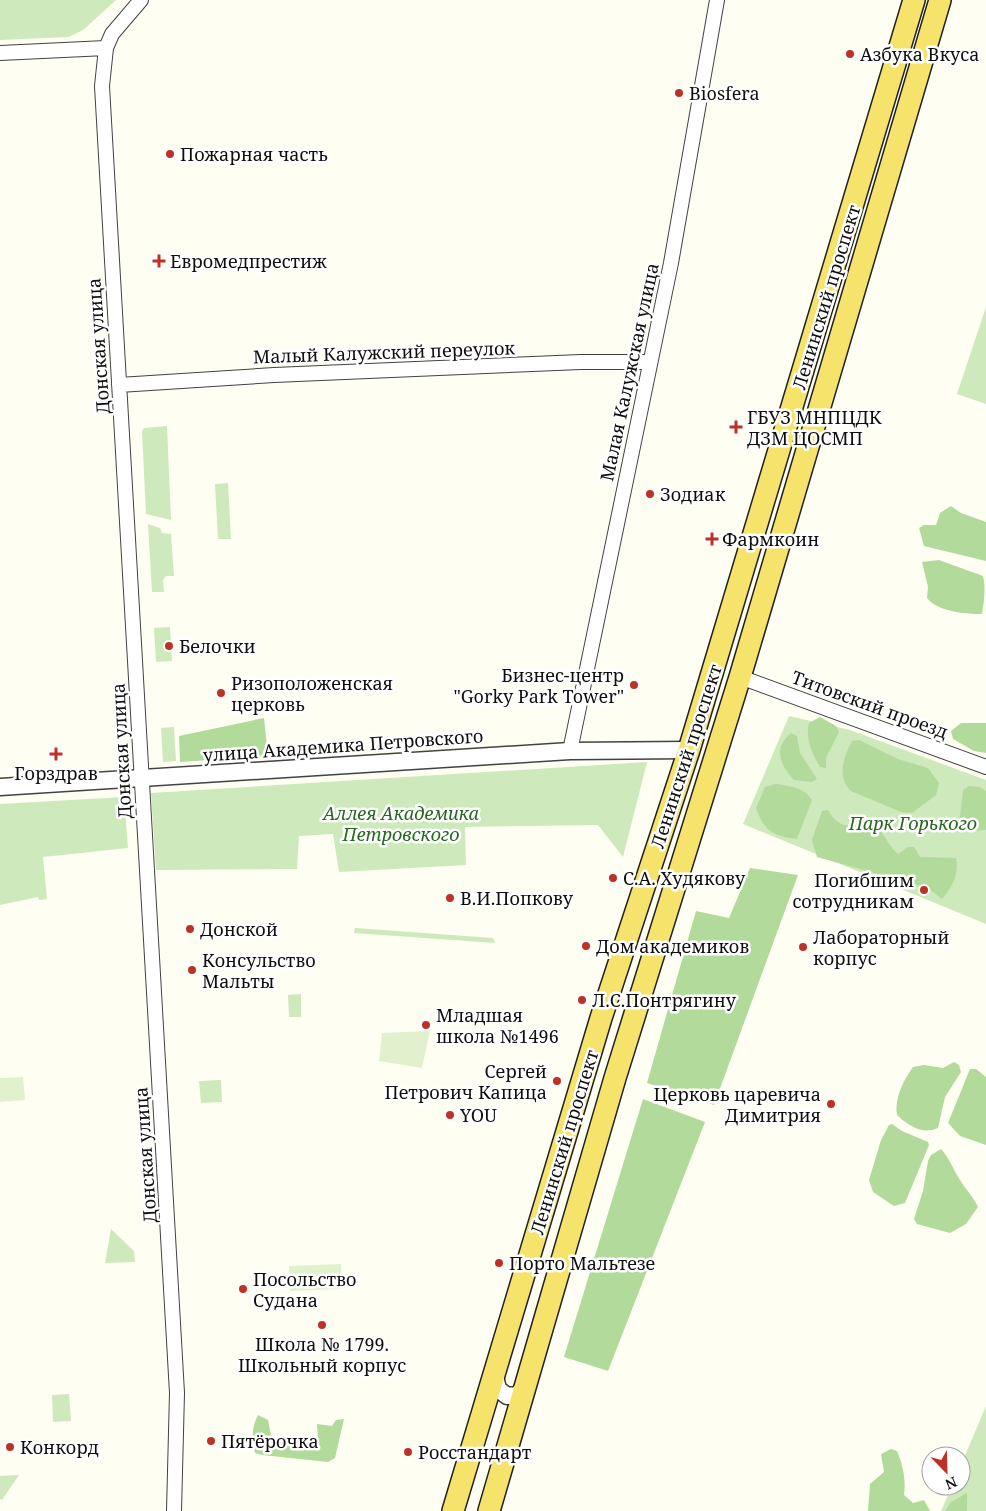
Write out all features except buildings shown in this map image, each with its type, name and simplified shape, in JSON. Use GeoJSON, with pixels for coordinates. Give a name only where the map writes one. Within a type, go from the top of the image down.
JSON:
{"type":"FeatureCollection","features":[{"type":"Feature","properties":{"kind":"main road","name":"Ленинский проспект"},"geometry":{"type":"LineString","coordinates":[[453,1511],[601,1018],[689,750],[914,0]]}},
{"type":"Feature","properties":{"kind":"main road","name":"Ленинский проспект"},"geometry":{"type":"LineString","coordinates":[[489,1511],[615,1078],[740,677],[940,0]]}},
{"type":"Feature","properties":{"kind":"street","name":"Донская улица"},"geometry":{"type":"LineString","coordinates":[[141,0],[112,34],[106,48],[102,86],[177,1393],[174,1511]]}},
{"type":"Feature","properties":{"kind":"street","name":"Малая Калужская улица"},"geometry":{"type":"LineString","coordinates":[[570,751],[671,263],[718,0]]}},
{"type":"Feature","properties":{"kind":"street"},"geometry":{"type":"LineString","coordinates":[[0,53],[106,48]]}},
{"type":"Feature","properties":{"kind":"street","name":"Малый Калужский переулок"},"geometry":{"type":"LineString","coordinates":[[119,384],[267,375],[581,362],[650,362]]}},
{"type":"Feature","properties":{"kind":"street","name":"Титовский проезд"},"geometry":{"type":"LineString","coordinates":[[740,677],[986,767]]}},
{"type":"Feature","properties":{"kind":"street","name":"улица Академика Петровского"},"geometry":{"type":"LineString","coordinates":[[0,787],[570,751],[689,750]]}},
{"type":"Feature","properties":{"kind":"street"},"geometry":{"type":"LineString","coordinates":[[495,1376],[498,1389],[507,1396],[517,1395],[526,1386]]}},
{"type":"Feature","properties":{"kind":"green space"},"geometry":{"type":"Polygon","coordinates":[[[0,0],[116,0],[83,30],[69,37],[0,40],[0,0]]]}},
{"type":"Feature","properties":{"kind":"green space"},"geometry":{"type":"Polygon","coordinates":[[[986,307],[986,404],[957,394],[986,307]]]}},
{"type":"Feature","properties":{"kind":"green space"},"geometry":{"type":"Polygon","coordinates":[[[167,426],[171,520],[146,514],[142,431],[144,428],[167,426]]]}},
{"type":"Feature","properties":{"kind":"green space"},"geometry":{"type":"Polygon","coordinates":[[[228,483],[231,539],[218,539],[215,484],[228,483]]]}},
{"type":"Feature","properties":{"kind":"green space"},"geometry":{"type":"Polygon","coordinates":[[[951,506],[961,513],[986,522],[986,561],[924,546],[919,528],[924,525],[936,525],[940,513],[951,506]]]}},
{"type":"Feature","properties":{"kind":"green space"},"geometry":{"type":"Polygon","coordinates":[[[148,524],[160,528],[162,533],[171,534],[174,576],[166,576],[163,580],[164,592],[152,592],[148,524]]]}},
{"type":"Feature","properties":{"kind":"green space"},"geometry":{"type":"Polygon","coordinates":[[[939,560],[983,576],[985,590],[982,614],[960,613],[945,609],[932,603],[927,598],[928,587],[922,562],[939,560]]]}},
{"type":"Feature","properties":{"kind":"green space"},"geometry":{"type":"Polygon","coordinates":[[[170,627],[172,661],[156,662],[154,628],[170,627]]]}},
{"type":"Feature","properties":{"kind":"green space","name":"Парк Горького"},"geometry":{"type":"Polygon","coordinates":[[[789,716],[850,730],[986,780],[986,924],[743,824],[789,716]]]}},
{"type":"Feature","properties":{"kind":"green space"},"geometry":{"type":"Polygon","coordinates":[[[820,717],[836,726],[839,732],[826,758],[826,768],[820,767],[817,762],[810,746],[808,734],[809,723],[820,717]]]}},
{"type":"Feature","properties":{"kind":"green space"},"geometry":{"type":"Polygon","coordinates":[[[264,718],[268,756],[180,762],[179,736],[264,718]]]}},
{"type":"Feature","properties":{"kind":"green space"},"geometry":{"type":"Polygon","coordinates":[[[961,723],[986,723],[986,753],[974,751],[953,739],[951,731],[961,723]]]}},
{"type":"Feature","properties":{"kind":"green space"},"geometry":{"type":"Polygon","coordinates":[[[174,727],[176,761],[163,762],[161,728],[174,727]]]}},
{"type":"Feature","properties":{"kind":"green space"},"geometry":{"type":"Polygon","coordinates":[[[791,733],[797,736],[800,753],[817,779],[811,782],[794,780],[782,763],[780,751],[785,739],[791,733]]]}},
{"type":"Feature","properties":{"kind":"green space"},"geometry":{"type":"Polygon","coordinates":[[[859,740],[898,759],[928,768],[939,783],[936,795],[912,813],[901,812],[851,791],[844,779],[843,766],[846,753],[852,741],[859,740]]]}},
{"type":"Feature","properties":{"kind":"green space","name":"Аллея Академика Петровского"},"geometry":{"type":"Polygon","coordinates":[[[647,762],[623,857],[598,825],[465,827],[466,865],[339,872],[333,834],[299,836],[297,869],[156,870],[151,793],[647,762]]]}},
{"type":"Feature","properties":{"kind":"green space"},"geometry":{"type":"Polygon","coordinates":[[[776,784],[801,790],[812,800],[797,839],[770,831],[759,816],[756,808],[765,787],[776,784]]]}},
{"type":"Feature","properties":{"kind":"green space"},"geometry":{"type":"Polygon","coordinates":[[[969,786],[980,787],[986,791],[986,830],[964,831],[959,826],[963,790],[969,786]]]}},
{"type":"Feature","properties":{"kind":"green space"},"geometry":{"type":"Polygon","coordinates":[[[124,797],[128,848],[43,857],[47,899],[39,900],[38,897],[0,905],[0,804],[124,797]]]}},
{"type":"Feature","properties":{"kind":"green space"},"geometry":{"type":"Polygon","coordinates":[[[828,810],[836,820],[845,825],[850,826],[867,822],[873,825],[898,854],[908,847],[914,847],[920,857],[956,858],[956,875],[942,899],[928,888],[817,857],[812,840],[822,811],[828,810]]]}},
{"type":"Feature","properties":{"kind":"green space"},"geometry":{"type":"Polygon","coordinates":[[[750,868],[798,875],[714,1105],[647,1083],[696,911],[729,918],[750,868]]]}},
{"type":"Feature","properties":{"kind":"green space"},"geometry":{"type":"Polygon","coordinates":[[[355,928],[493,938],[495,943],[354,933],[355,928]]]}},
{"type":"Feature","properties":{"kind":"green space"},"geometry":{"type":"Polygon","coordinates":[[[301,994],[301,1017],[289,1017],[288,995],[301,994]]]}},
{"type":"Feature","properties":{"kind":"green space"},"geometry":{"type":"Polygon","coordinates":[[[430,1031],[422,1068],[379,1061],[382,1033],[430,1031]]]}},
{"type":"Feature","properties":{"kind":"green space"},"geometry":{"type":"Polygon","coordinates":[[[954,1062],[959,1065],[961,1072],[945,1097],[938,1128],[921,1130],[906,1123],[897,1115],[897,1102],[901,1090],[906,1077],[913,1067],[924,1065],[943,1068],[954,1062]]]}},
{"type":"Feature","properties":{"kind":"green space"},"geometry":{"type":"Polygon","coordinates":[[[970,1069],[976,1069],[986,1077],[986,1145],[960,1136],[948,1123],[970,1069]]]}},
{"type":"Feature","properties":{"kind":"green space"},"geometry":{"type":"Polygon","coordinates":[[[23,1077],[25,1100],[0,1102],[0,1078],[23,1077]]]}},
{"type":"Feature","properties":{"kind":"green space"},"geometry":{"type":"Polygon","coordinates":[[[221,1080],[222,1102],[201,1103],[199,1081],[221,1080]]]}},
{"type":"Feature","properties":{"kind":"green space"},"geometry":{"type":"Polygon","coordinates":[[[643,1099],[705,1122],[608,1371],[564,1357],[643,1099]]]}},
{"type":"Feature","properties":{"kind":"green space"},"geometry":{"type":"Polygon","coordinates":[[[892,1124],[902,1131],[928,1142],[929,1145],[905,1203],[894,1206],[873,1192],[869,1180],[881,1140],[889,1125],[892,1124]]]}},
{"type":"Feature","properties":{"kind":"green space"},"geometry":{"type":"Polygon","coordinates":[[[941,1149],[978,1207],[966,1224],[950,1233],[917,1224],[914,1219],[923,1191],[928,1161],[931,1155],[941,1149]]]}},
{"type":"Feature","properties":{"kind":"green space"},"geometry":{"type":"Polygon","coordinates":[[[111,1229],[134,1251],[135,1262],[105,1263],[111,1229]]]}},
{"type":"Feature","properties":{"kind":"green space"},"geometry":{"type":"Polygon","coordinates":[[[341,1264],[342,1289],[290,1291],[289,1266],[341,1264]]]}},
{"type":"Feature","properties":{"kind":"green space"},"geometry":{"type":"Polygon","coordinates":[[[69,1394],[71,1421],[53,1422],[52,1395],[69,1394]]]}},
{"type":"Feature","properties":{"kind":"green space"},"geometry":{"type":"Polygon","coordinates":[[[986,1406],[986,1511],[941,1511],[948,1496],[971,1496],[971,1446],[969,1446],[986,1406]]]}},
{"type":"Feature","properties":{"kind":"green space"},"geometry":{"type":"Polygon","coordinates":[[[258,1415],[268,1420],[271,1435],[278,1439],[293,1436],[305,1446],[312,1446],[318,1440],[317,1424],[332,1426],[336,1420],[344,1419],[335,1458],[328,1462],[255,1453],[253,1433],[258,1415]]]}},
{"type":"Feature","properties":{"kind":"green space"},"geometry":{"type":"Polygon","coordinates":[[[891,1449],[897,1451],[901,1462],[905,1489],[904,1495],[913,1503],[924,1500],[930,1511],[868,1511],[870,1484],[884,1472],[881,1454],[891,1449]]]}},
{"type":"Feature","properties":{"kind":"green space"},"geometry":{"type":"Polygon","coordinates":[[[19,1475],[2,1500],[0,1499],[0,1476],[19,1475]]]}},
{"type":"Feature","properties":{"kind":"green space"},"geometry":{"type":"Polygon","coordinates":[[[962,1496],[967,1496],[967,1511],[945,1511],[951,1502],[962,1496]]]}},
{"type":"Feature","properties":{"kind":"place","name":"Азбука Вкуса"},"geometry":{"type":"Point","coordinates":[850,54]}},
{"type":"Feature","properties":{"kind":"place","name":"Biosfera"},"geometry":{"type":"Point","coordinates":[679,93]}},
{"type":"Feature","properties":{"kind":"place","name":"Пожарная часть"},"geometry":{"type":"Point","coordinates":[170,154]}},
{"type":"Feature","properties":{"kind":"place","name":"Евромедпрестиж"},"geometry":{"type":"Point","coordinates":[159,261]}},
{"type":"Feature","properties":{"kind":"place","name":"ГБУЗ МНПЦДК ДЗМ ЦОСМП"},"geometry":{"type":"Point","coordinates":[736,427]}},
{"type":"Feature","properties":{"kind":"place","name":"Зодиак"},"geometry":{"type":"Point","coordinates":[650,494]}},
{"type":"Feature","properties":{"kind":"place","name":"Фармкоин"},"geometry":{"type":"Point","coordinates":[712,539]}},
{"type":"Feature","properties":{"kind":"place","name":"Белочки"},"geometry":{"type":"Point","coordinates":[169,646]}},
{"type":"Feature","properties":{"kind":"place","name":"Бизнес-центр \"Gorky Park Tower\""},"geometry":{"type":"Point","coordinates":[634,685]}},
{"type":"Feature","properties":{"kind":"place","name":"Ризоположенская церковь"},"geometry":{"type":"Point","coordinates":[221,693]}},
{"type":"Feature","properties":{"kind":"place","name":"Горздрав"},"geometry":{"type":"Point","coordinates":[56,754]}},
{"type":"Feature","properties":{"kind":"place","name":"С.А. Худякову"},"geometry":{"type":"Point","coordinates":[613,878]}},
{"type":"Feature","properties":{"kind":"place","name":"Погибшим сотрудникам"},"geometry":{"type":"Point","coordinates":[924,890]}},
{"type":"Feature","properties":{"kind":"place","name":"В.И.Попкову"},"geometry":{"type":"Point","coordinates":[450,898]}},
{"type":"Feature","properties":{"kind":"place","name":"Донской"},"geometry":{"type":"Point","coordinates":[190,929]}},
{"type":"Feature","properties":{"kind":"place","name":"Дом академиков"},"geometry":{"type":"Point","coordinates":[586,946]}},
{"type":"Feature","properties":{"kind":"place","name":"Лабораторный корпус"},"geometry":{"type":"Point","coordinates":[803,947]}},
{"type":"Feature","properties":{"kind":"place","name":"Консульство Мальты"},"geometry":{"type":"Point","coordinates":[192,970]}},
{"type":"Feature","properties":{"kind":"place","name":"Л.С.Понтрягину"},"geometry":{"type":"Point","coordinates":[582,1000]}},
{"type":"Feature","properties":{"kind":"place","name":"Младшая школа №1496"},"geometry":{"type":"Point","coordinates":[426,1025]}},
{"type":"Feature","properties":{"kind":"place","name":"Сергей Петрович Капица"},"geometry":{"type":"Point","coordinates":[557,1081]}},
{"type":"Feature","properties":{"kind":"place","name":"Церковь царевича Димитрия"},"geometry":{"type":"Point","coordinates":[831,1104]}},
{"type":"Feature","properties":{"kind":"place","name":"YOU"},"geometry":{"type":"Point","coordinates":[450,1115]}},
{"type":"Feature","properties":{"kind":"place","name":"Порто Мальтезе"},"geometry":{"type":"Point","coordinates":[499,1263]}},
{"type":"Feature","properties":{"kind":"place","name":"Посольство Судана"},"geometry":{"type":"Point","coordinates":[243,1289]}},
{"type":"Feature","properties":{"kind":"place","name":"Школа № 1799. Школьный корпус"},"geometry":{"type":"Point","coordinates":[322,1325]}},
{"type":"Feature","properties":{"kind":"place","name":"Пятёрочка"},"geometry":{"type":"Point","coordinates":[211,1441]}},
{"type":"Feature","properties":{"kind":"place","name":"Конкорд"},"geometry":{"type":"Point","coordinates":[10,1447]}},
{"type":"Feature","properties":{"kind":"place","name":"Росстандарт"},"geometry":{"type":"Point","coordinates":[408,1452]}}]}
